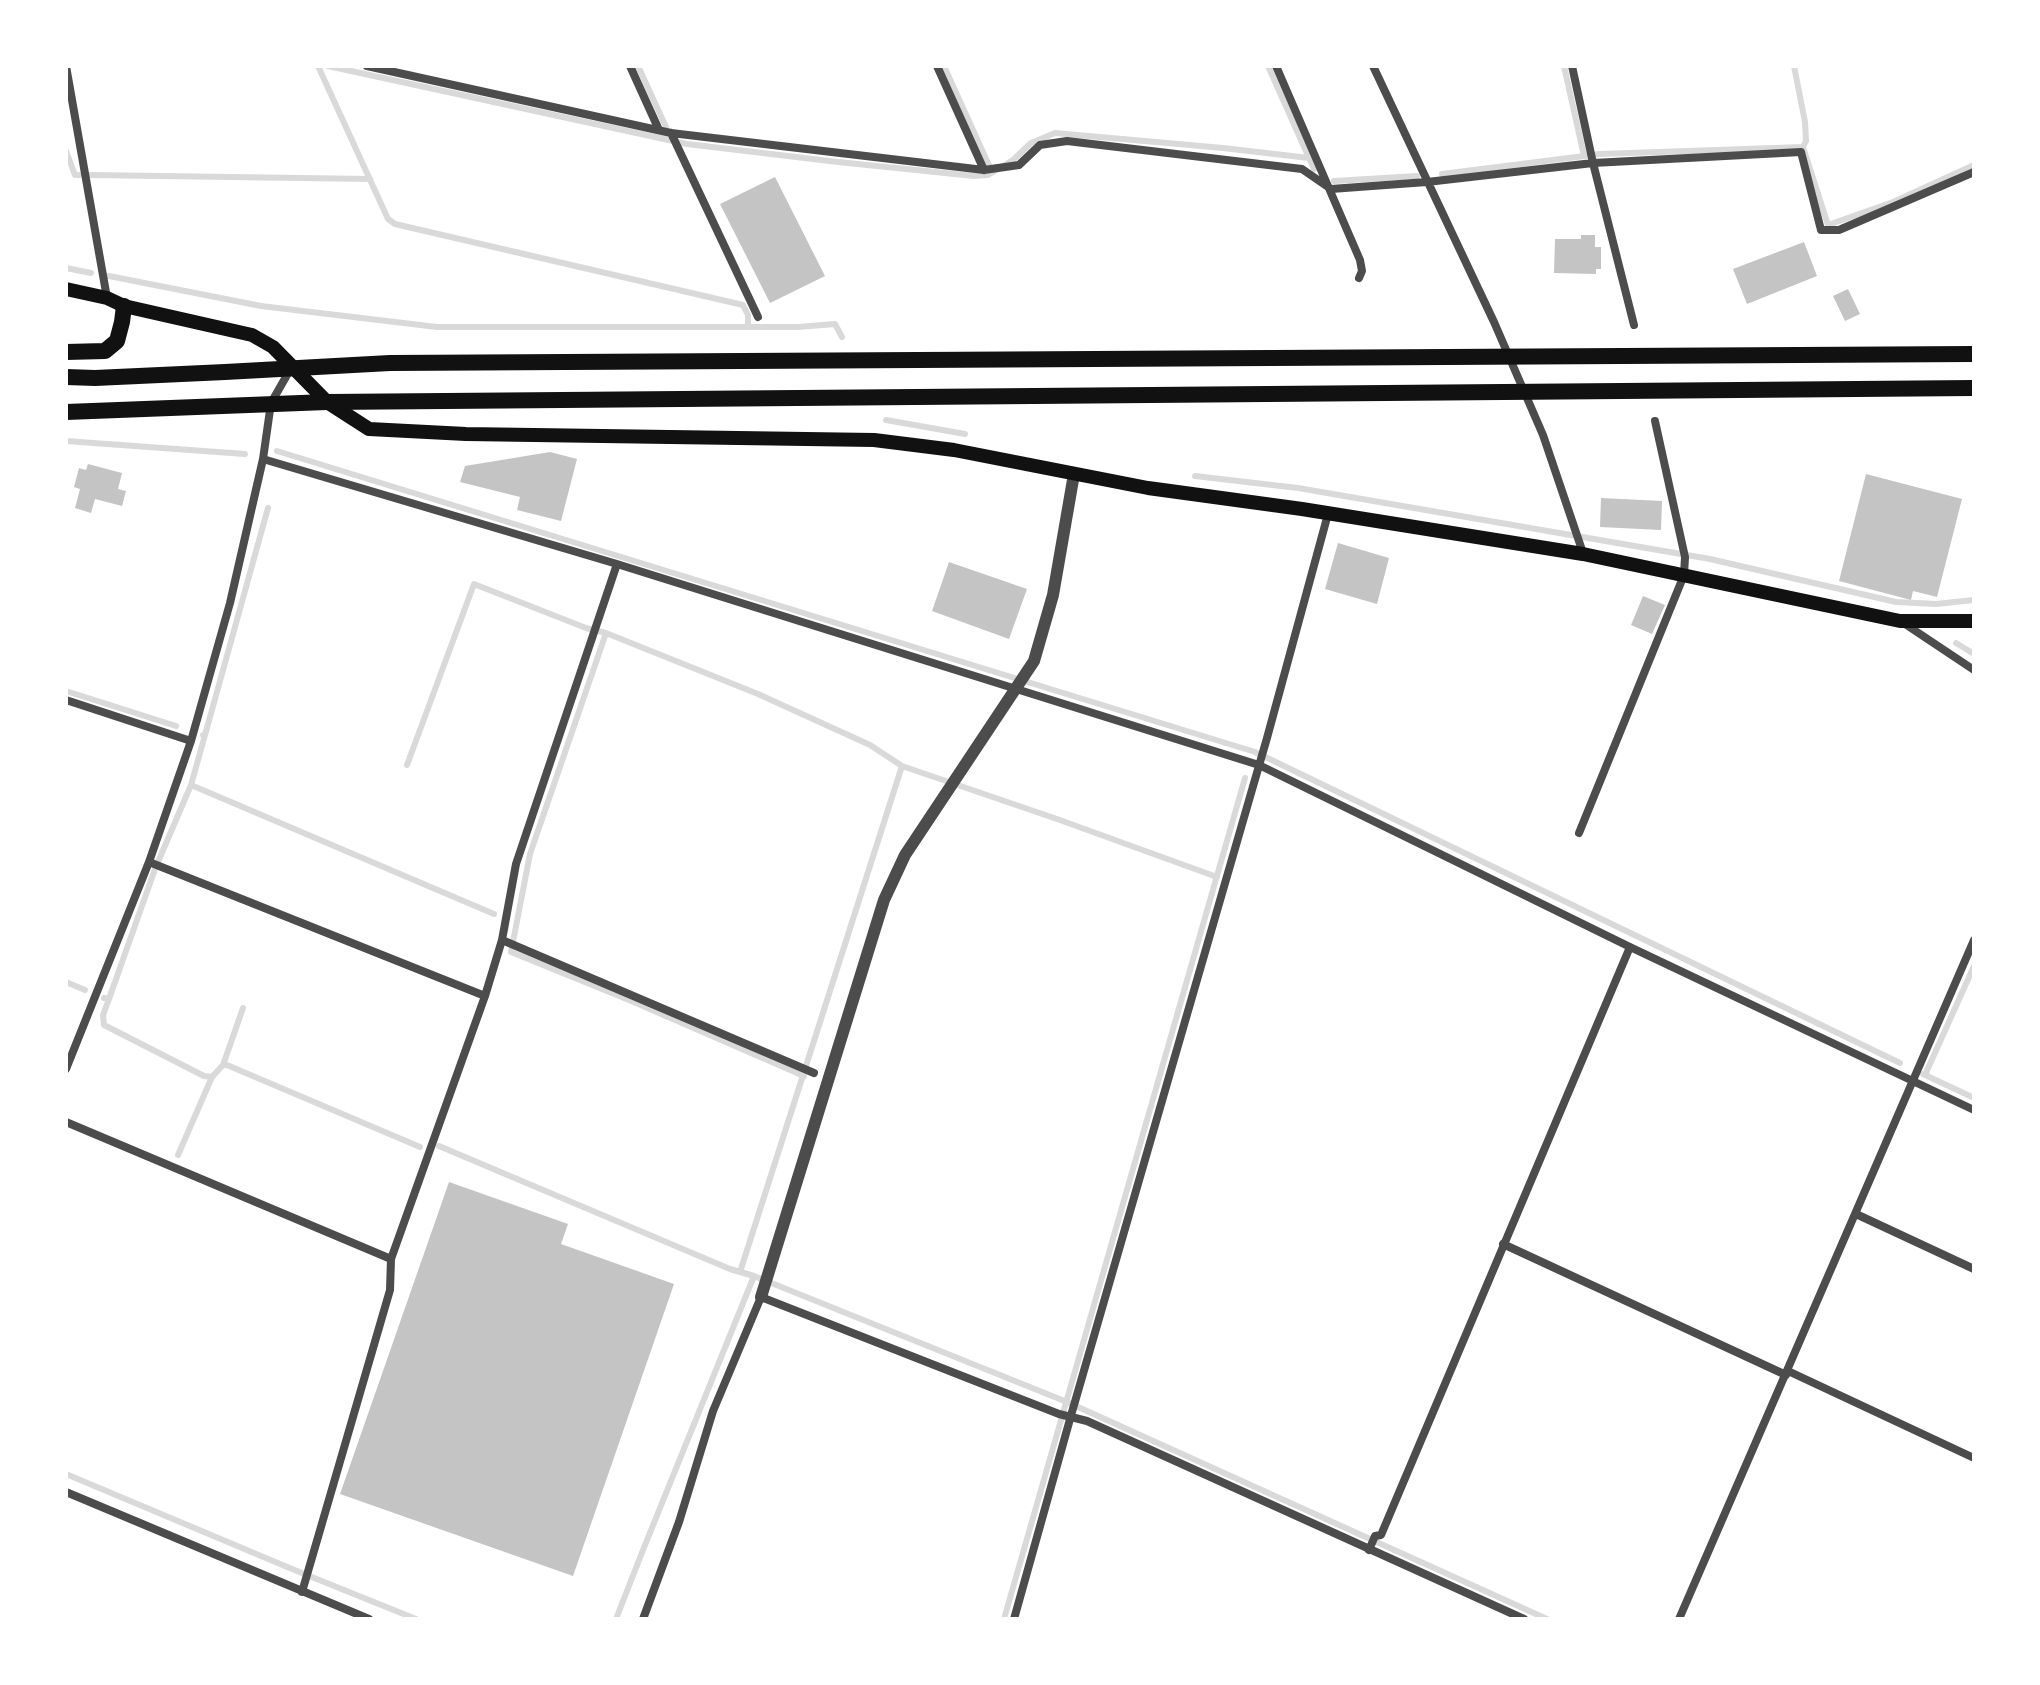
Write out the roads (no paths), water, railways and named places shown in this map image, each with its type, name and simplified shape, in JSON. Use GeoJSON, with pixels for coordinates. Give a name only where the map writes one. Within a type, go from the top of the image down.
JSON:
{"type":"FeatureCollection","features":[{"type":"Feature","properties":{"kind":"highway"},"geometry":{"type":"LineString","coordinates":[[66,352],[105,351],[117,341],[124,306]]}},
{"type":"Feature","properties":{"kind":"highway"},"geometry":{"type":"LineString","coordinates":[[66,377],[405,363],[1974,354]]}},
{"type":"Feature","properties":{"kind":"highway"},"geometry":{"type":"LineString","coordinates":[[66,412],[327,402],[1974,388]]}},
{"type":"Feature","properties":{"kind":"main road"},"geometry":{"type":"LineString","coordinates":[[66,289],[107,298],[124,306],[252,335],[273,347],[327,402],[369,429],[466,434],[874,440],[954,450],[1148,488],[1582,550],[1900,621],[1974,621]]}},
{"type":"Feature","properties":{"kind":"street"},"geometry":{"type":"LineString","coordinates":[[367,66],[672,135],[986,170],[1019,165],[1040,145],[1067,141],[1302,169],[1331,189],[1427,182],[1592,157],[1801,152],[1821,230],[1839,230],[1974,172]]}},
{"type":"Feature","properties":{"kind":"street"},"geometry":{"type":"LineString","coordinates":[[630,66],[659,130]]}},
{"type":"Feature","properties":{"kind":"street"},"geometry":{"type":"LineString","coordinates":[[937,66],[986,170]]}},
{"type":"Feature","properties":{"kind":"street"},"geometry":{"type":"LineString","coordinates":[[1276,66],[1360,260],[1362,271],[1359,278]]}},
{"type":"Feature","properties":{"kind":"street"},"geometry":{"type":"LineString","coordinates":[[1373,66],[1543,435],[1582,550]]}},
{"type":"Feature","properties":{"kind":"street"},"geometry":{"type":"LineString","coordinates":[[1572,66],[1634,325]]}},
{"type":"Feature","properties":{"kind":"street"},"geometry":{"type":"LineString","coordinates":[[69,69],[107,298]]}},
{"type":"Feature","properties":{"kind":"street"},"geometry":{"type":"LineString","coordinates":[[672,135],[758,317]]}},
{"type":"Feature","properties":{"kind":"street"},"geometry":{"type":"LineString","coordinates":[[66,1069],[154,864],[230,603],[263,459],[271,403],[292,367]]}},
{"type":"Feature","properties":{"kind":"street"},"geometry":{"type":"LineString","coordinates":[[1579,833],[1684,575],[1683,546],[1655,421]]}},
{"type":"Feature","properties":{"kind":"street"},"geometry":{"type":"LineString","coordinates":[[263,459],[1260,759],[1630,947],[1974,1110]]}},
{"type":"Feature","properties":{"kind":"street"},"geometry":{"type":"LineString","coordinates":[[643,1619],[679,1522],[713,1411],[761,1297],[884,900],[905,855],[1034,661],[1053,595],[1074,474]]}},
{"type":"Feature","properties":{"kind":"street"},"geometry":{"type":"LineString","coordinates":[[1014,1619],[1067,1415],[1076,1399],[1328,514]]}},
{"type":"Feature","properties":{"kind":"street"},"geometry":{"type":"LineString","coordinates":[[303,1588],[390,1290],[391,1259],[485,996],[509,943],[516,864],[617,564]]}},
{"type":"Feature","properties":{"kind":"street"},"geometry":{"type":"LineString","coordinates":[[1900,621],[1974,670]]}},
{"type":"Feature","properties":{"kind":"street"},"geometry":{"type":"LineString","coordinates":[[66,700],[191,741]]}},
{"type":"Feature","properties":{"kind":"street"},"geometry":{"type":"LineString","coordinates":[[154,864],[485,996]]}},
{"type":"Feature","properties":{"kind":"street"},"geometry":{"type":"LineString","coordinates":[[1679,1619],[1974,940]]}},
{"type":"Feature","properties":{"kind":"street"},"geometry":{"type":"LineString","coordinates":[[509,943],[809,1071]]}},
{"type":"Feature","properties":{"kind":"street"},"geometry":{"type":"LineString","coordinates":[[1370,1548],[1375,1536],[1381,1535],[1630,947]]}},
{"type":"Feature","properties":{"kind":"street"},"geometry":{"type":"LineString","coordinates":[[66,1122],[391,1259]]}},
{"type":"Feature","properties":{"kind":"street"},"geometry":{"type":"LineString","coordinates":[[1856,1214],[1974,1269]]}},
{"type":"Feature","properties":{"kind":"street"},"geometry":{"type":"LineString","coordinates":[[1503,1244],[1974,1458]]}},
{"type":"Feature","properties":{"kind":"street"},"geometry":{"type":"LineString","coordinates":[[761,1297],[1087,1421],[1524,1619]]}},
{"type":"Feature","properties":{"kind":"street"},"geometry":{"type":"LineString","coordinates":[[66,1492],[303,1588],[369,1619]]}},
{"type":"Feature","properties":{"kind":"waterway"},"geometry":{"type":"LineString","coordinates":[[318,66],[388,219],[395,224],[743,305],[748,315],[748,327]]}},
{"type":"Feature","properties":{"kind":"waterway"},"geometry":{"type":"LineString","coordinates":[[328,66],[687,144],[838,162],[988,175],[1013,160],[1031,143],[1055,133],[1309,158],[1314,169]]}},
{"type":"Feature","properties":{"kind":"waterway"},"geometry":{"type":"LineString","coordinates":[[638,66],[666,127]]}},
{"type":"Feature","properties":{"kind":"waterway"},"geometry":{"type":"LineString","coordinates":[[944,66],[992,172]]}},
{"type":"Feature","properties":{"kind":"waterway"},"geometry":{"type":"LineString","coordinates":[[1268,66],[1309,158]]}},
{"type":"Feature","properties":{"kind":"waterway"},"geometry":{"type":"LineString","coordinates":[[1564,66],[1584,156]]}},
{"type":"Feature","properties":{"kind":"waterway"},"geometry":{"type":"LineString","coordinates":[[1794,66],[1805,122],[1806,141],[1803,147]]}},
{"type":"Feature","properties":{"kind":"waterway"},"geometry":{"type":"LineString","coordinates":[[1442,174],[1600,154],[1803,147],[1828,225],[1893,202],[1974,165]]}},
{"type":"Feature","properties":{"kind":"waterway"},"geometry":{"type":"LineString","coordinates":[[66,151],[75,175],[79,175]]}},
{"type":"Feature","properties":{"kind":"waterway"},"geometry":{"type":"LineString","coordinates":[[91,175],[370,179]]}},
{"type":"Feature","properties":{"kind":"waterway"},"geometry":{"type":"LineString","coordinates":[[1334,181],[1417,176]]}},
{"type":"Feature","properties":{"kind":"waterway"},"geometry":{"type":"LineString","coordinates":[[66,268],[91,273]]}},
{"type":"Feature","properties":{"kind":"waterway"},"geometry":{"type":"LineString","coordinates":[[109,276],[261,306],[437,327],[798,327],[835,324],[842,337]]}},
{"type":"Feature","properties":{"kind":"waterway"},"geometry":{"type":"LineString","coordinates":[[886,420],[965,434]]}},
{"type":"Feature","properties":{"kind":"waterway"},"geometry":{"type":"LineString","coordinates":[[66,441],[245,454]]}},
{"type":"Feature","properties":{"kind":"waterway"},"geometry":{"type":"LineString","coordinates":[[277,451],[1255,752],[1900,1063]]}},
{"type":"Feature","properties":{"kind":"waterway"},"geometry":{"type":"LineString","coordinates":[[1195,476],[1298,488],[1710,559],[1896,602],[1936,604],[1974,600]]}},
{"type":"Feature","properties":{"kind":"waterway"},"geometry":{"type":"LineString","coordinates":[[203,735],[268,508]]}},
{"type":"Feature","properties":{"kind":"waterway"},"geometry":{"type":"LineString","coordinates":[[407,765],[474,584],[758,694],[870,745],[902,766],[1217,877]]}},
{"type":"Feature","properties":{"kind":"waterway"},"geometry":{"type":"LineString","coordinates":[[606,633],[530,854],[511,952],[804,1076]]}},
{"type":"Feature","properties":{"kind":"waterway"},"geometry":{"type":"LineString","coordinates":[[1956,643],[1974,654]]}},
{"type":"Feature","properties":{"kind":"waterway"},"geometry":{"type":"LineString","coordinates":[[66,691],[176,726]]}},
{"type":"Feature","properties":{"kind":"waterway"},"geometry":{"type":"LineString","coordinates":[[205,735],[191,785],[494,914]]}},
{"type":"Feature","properties":{"kind":"waterway"},"geometry":{"type":"LineString","coordinates":[[740,1272],[902,766]]}},
{"type":"Feature","properties":{"kind":"waterway"},"geometry":{"type":"LineString","coordinates":[[1004,1619],[1245,778]]}},
{"type":"Feature","properties":{"kind":"waterway"},"geometry":{"type":"LineString","coordinates":[[109,999],[155,869],[191,785]]}},
{"type":"Feature","properties":{"kind":"waterway"},"geometry":{"type":"LineString","coordinates":[[1925,1075],[1974,966]]}},
{"type":"Feature","properties":{"kind":"waterway"},"geometry":{"type":"LineString","coordinates":[[66,982],[85,990]]}},
{"type":"Feature","properties":{"kind":"waterway"},"geometry":{"type":"LineString","coordinates":[[104,998],[109,999],[103,1015],[104,1025],[204,1076],[212,1077],[223,1065],[227,1065],[420,1147]]}},
{"type":"Feature","properties":{"kind":"waterway"},"geometry":{"type":"LineString","coordinates":[[223,1065],[243,1008]]}},
{"type":"Feature","properties":{"kind":"waterway"},"geometry":{"type":"LineString","coordinates":[[1923,1074],[1974,1098]]}},
{"type":"Feature","properties":{"kind":"waterway"},"geometry":{"type":"LineString","coordinates":[[178,1155],[212,1077]]}},
{"type":"Feature","properties":{"kind":"waterway"},"geometry":{"type":"LineString","coordinates":[[439,1146],[730,1269],[1067,1402],[1547,1619]]}},
{"type":"Feature","properties":{"kind":"waterway"},"geometry":{"type":"LineString","coordinates":[[616,1619],[754,1276]]}},
{"type":"Feature","properties":{"kind":"waterway"},"geometry":{"type":"LineString","coordinates":[[66,1474],[416,1619]]}}]}
